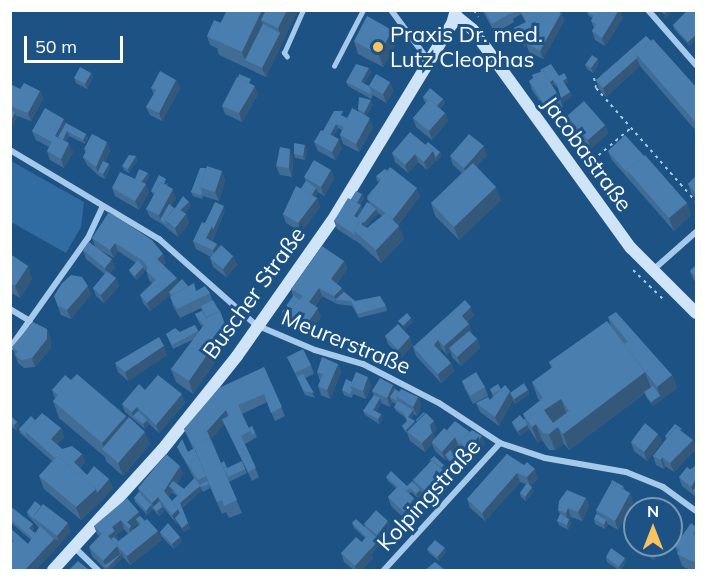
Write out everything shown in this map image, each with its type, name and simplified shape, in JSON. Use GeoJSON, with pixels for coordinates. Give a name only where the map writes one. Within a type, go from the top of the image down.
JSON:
{"type":"FeatureCollection","features":[{"type":"Feature","properties":{"kind":"main road","name":"Buscher Straße"},"geometry":{"type":"LineString","coordinates":[[53,570],[162,450],[237,356],[256,325],[332,221],[456,13]]}},
{"type":"Feature","properties":{"kind":"main road","name":"Jacobastraße"},"geometry":{"type":"LineString","coordinates":[[456,13],[473,30],[575,175],[631,248],[696,313]]}},
{"type":"Feature","properties":{"kind":"street"},"geometry":{"type":"LineString","coordinates":[[391,10],[428,60]]}},
{"type":"Feature","properties":{"kind":"street"},"geometry":{"type":"LineString","coordinates":[[648,10],[696,62]]}},
{"type":"Feature","properties":{"kind":"street","name":"Meurerstraße"},"geometry":{"type":"LineString","coordinates":[[10,150],[159,239],[256,325],[315,350],[363,364],[440,403],[500,443],[545,458],[626,472],[663,487],[696,511]]}},
{"type":"Feature","properties":{"kind":"street"},"geometry":{"type":"LineString","coordinates":[[10,348],[88,238],[103,206]]}},
{"type":"Feature","properties":{"kind":"street"},"geometry":{"type":"LineString","coordinates":[[653,270],[696,232]]}},
{"type":"Feature","properties":{"kind":"street"},"geometry":{"type":"LineString","coordinates":[[10,309],[30,321]]}},
{"type":"Feature","properties":{"kind":"street","name":"Kolpingstraße"},"geometry":{"type":"LineString","coordinates":[[384,570],[500,443]]}},
{"type":"Feature","properties":{"kind":"street"},"geometry":{"type":"LineString","coordinates":[[74,546],[98,570]]}},
{"type":"Feature","properties":{"kind":"lane"},"geometry":{"type":"LineString","coordinates":[[287,57],[284,53],[303,10]]}},
{"type":"Feature","properties":{"kind":"lane"},"geometry":{"type":"LineString","coordinates":[[334,66],[363,10]]}},
{"type":"Feature","properties":{"kind":"path"},"geometry":{"type":"LineString","coordinates":[[594,78],[596,88],[696,202]]}},
{"type":"Feature","properties":{"kind":"path"},"geometry":{"type":"LineString","coordinates":[[575,175],[631,128]]}},
{"type":"Feature","properties":{"kind":"shaded area"},"geometry":{"type":"Polygon","coordinates":[[[11,161],[84,202],[81,227],[66,253],[11,222],[11,161]]]}},
{"type":"Feature","properties":{"kind":"building"},"geometry":{"type":"Polygon","coordinates":[[[227,10],[262,10],[242,52],[213,39],[227,10]]]}},
{"type":"Feature","properties":{"kind":"building"},"geometry":{"type":"Polygon","coordinates":[[[266,10],[287,10],[278,28],[261,20],[266,10]]]}},
{"type":"Feature","properties":{"kind":"building"},"geometry":{"type":"Polygon","coordinates":[[[484,10],[509,10],[511,13],[492,24],[484,10]]]}},
{"type":"Feature","properties":{"kind":"building"},"geometry":{"type":"Polygon","coordinates":[[[520,10],[544,10],[537,23],[534,21],[523,42],[514,28],[526,22],[520,10]]]}},
{"type":"Feature","properties":{"kind":"building"},"geometry":{"type":"Polygon","coordinates":[[[544,10],[556,10],[561,13],[540,51],[526,43],[544,10]]]}},
{"type":"Feature","properties":{"kind":"building"},"geometry":{"type":"Polygon","coordinates":[[[596,10],[594,16],[587,12],[596,10]]]}},
{"type":"Feature","properties":{"kind":"building"},"geometry":{"type":"Polygon","coordinates":[[[596,10],[619,10],[602,38],[592,31],[596,24],[591,21],[596,10]]]}},
{"type":"Feature","properties":{"kind":"building"},"geometry":{"type":"Polygon","coordinates":[[[688,10],[696,13],[696,35],[688,42],[673,25],[688,10]]]}},
{"type":"Feature","properties":{"kind":"building"},"geometry":{"type":"Polygon","coordinates":[[[367,16],[392,30],[379,55],[354,41],[367,16]]]}},
{"type":"Feature","properties":{"kind":"building"},"geometry":{"type":"Polygon","coordinates":[[[214,20],[221,23],[214,40],[207,36],[214,20]]]}},
{"type":"Feature","properties":{"kind":"building"},"geometry":{"type":"Polygon","coordinates":[[[263,24],[280,33],[262,68],[245,60],[263,24]]]}},
{"type":"Feature","properties":{"kind":"building"},"geometry":{"type":"Polygon","coordinates":[[[646,36],[651,41],[636,54],[637,58],[603,88],[596,80],[646,36]]]}},
{"type":"Feature","properties":{"kind":"building"},"geometry":{"type":"Polygon","coordinates":[[[653,39],[696,87],[696,123],[636,54],[653,39]]]}},
{"type":"Feature","properties":{"kind":"building"},"geometry":{"type":"Polygon","coordinates":[[[592,55],[598,59],[591,68],[585,65],[592,55]]]}},
{"type":"Feature","properties":{"kind":"building"},"geometry":{"type":"Polygon","coordinates":[[[356,64],[369,68],[361,82],[369,86],[370,94],[346,82],[356,64]]]}},
{"type":"Feature","properties":{"kind":"building"},"geometry":{"type":"Polygon","coordinates":[[[551,64],[559,76],[564,73],[567,78],[563,81],[570,92],[561,98],[557,84],[553,80],[550,82],[540,70],[551,64]]]}},
{"type":"Feature","properties":{"kind":"building"},"geometry":{"type":"Polygon","coordinates":[[[80,67],[91,73],[85,84],[74,78],[80,67]]]}},
{"type":"Feature","properties":{"kind":"building"},"geometry":{"type":"Polygon","coordinates":[[[160,71],[176,80],[159,113],[146,107],[156,90],[151,88],[160,71]]]}},
{"type":"Feature","properties":{"kind":"building"},"geometry":{"type":"Polygon","coordinates":[[[543,71],[560,98],[544,104],[529,81],[534,78],[532,75],[543,71]]]}},
{"type":"Feature","properties":{"kind":"building"},"geometry":{"type":"Polygon","coordinates":[[[239,74],[251,79],[249,83],[238,78],[239,74]]]}},
{"type":"Feature","properties":{"kind":"building"},"geometry":{"type":"Polygon","coordinates":[[[376,74],[390,82],[383,94],[369,86],[376,74]]]}},
{"type":"Feature","properties":{"kind":"building"},"geometry":{"type":"Polygon","coordinates":[[[237,77],[255,86],[239,113],[222,106],[237,77]]]}},
{"type":"Feature","properties":{"kind":"building"},"geometry":{"type":"Polygon","coordinates":[[[24,83],[40,91],[28,113],[10,106],[10,84],[20,89],[24,83]]]}},
{"type":"Feature","properties":{"kind":"building"},"geometry":{"type":"Polygon","coordinates":[[[430,88],[443,99],[437,106],[423,97],[430,88]]]}},
{"type":"Feature","properties":{"kind":"building"},"geometry":{"type":"Polygon","coordinates":[[[359,97],[371,100],[364,113],[358,109],[359,97]]]}},
{"type":"Feature","properties":{"kind":"building"},"geometry":{"type":"Polygon","coordinates":[[[429,99],[445,113],[429,131],[413,118],[429,99]]]}},
{"type":"Feature","properties":{"kind":"building"},"geometry":{"type":"Polygon","coordinates":[[[584,101],[605,125],[588,140],[567,116],[584,101]]]}},
{"type":"Feature","properties":{"kind":"building"},"geometry":{"type":"Polygon","coordinates":[[[45,108],[64,119],[55,136],[69,143],[61,159],[47,151],[52,142],[32,131],[45,108]]]}},
{"type":"Feature","properties":{"kind":"building"},"geometry":{"type":"Polygon","coordinates":[[[352,108],[370,118],[356,144],[340,135],[352,108]]]}},
{"type":"Feature","properties":{"kind":"building"},"geometry":{"type":"Polygon","coordinates":[[[10,110],[15,113],[10,122],[10,110]]]}},
{"type":"Feature","properties":{"kind":"building"},"geometry":{"type":"Polygon","coordinates":[[[334,111],[343,111],[341,115],[347,118],[351,111],[344,127],[336,124],[330,135],[323,131],[334,111]]]}},
{"type":"Feature","properties":{"kind":"building"},"geometry":{"type":"Polygon","coordinates":[[[66,123],[86,134],[83,140],[67,131],[63,140],[58,137],[66,123]]]}},
{"type":"Feature","properties":{"kind":"building"},"geometry":{"type":"Polygon","coordinates":[[[321,130],[339,139],[332,152],[314,142],[321,130]]]}},
{"type":"Feature","properties":{"kind":"building"},"geometry":{"type":"Polygon","coordinates":[[[410,132],[433,151],[424,162],[415,154],[405,165],[392,153],[410,132]]]}},
{"type":"Feature","properties":{"kind":"building"},"geometry":{"type":"Polygon","coordinates":[[[92,134],[99,137],[94,135],[87,150],[84,149],[92,134]]]}},
{"type":"Feature","properties":{"kind":"building"},"geometry":{"type":"Polygon","coordinates":[[[469,134],[484,146],[464,168],[450,156],[469,134]]]}},
{"type":"Feature","properties":{"kind":"building"},"geometry":{"type":"Polygon","coordinates":[[[94,135],[107,142],[96,167],[83,157],[94,135]]]}},
{"type":"Feature","properties":{"kind":"building"},"geometry":{"type":"Polygon","coordinates":[[[625,135],[644,156],[627,170],[628,174],[608,151],[625,135]]]}},
{"type":"Feature","properties":{"kind":"building"},"geometry":{"type":"Polygon","coordinates":[[[428,142],[440,152],[436,157],[433,151],[425,145],[428,142]]]}},
{"type":"Feature","properties":{"kind":"building"},"geometry":{"type":"Polygon","coordinates":[[[294,143],[305,145],[303,156],[294,154],[294,143]]]}},
{"type":"Feature","properties":{"kind":"building"},"geometry":{"type":"Polygon","coordinates":[[[280,147],[290,149],[289,168],[276,166],[280,147]]]}},
{"type":"Feature","properties":{"kind":"building"},"geometry":{"type":"Polygon","coordinates":[[[129,155],[136,156],[128,169],[122,166],[129,155]]]}},
{"type":"Feature","properties":{"kind":"building"},"geometry":{"type":"Polygon","coordinates":[[[645,155],[687,203],[669,218],[627,170],[645,155]]]}},
{"type":"Feature","properties":{"kind":"building"},"geometry":{"type":"Polygon","coordinates":[[[314,160],[331,170],[321,187],[304,177],[314,160]]]}},
{"type":"Feature","properties":{"kind":"building"},"geometry":{"type":"Polygon","coordinates":[[[103,161],[109,164],[103,174],[98,172],[103,161]]]}},
{"type":"Feature","properties":{"kind":"building"},"geometry":{"type":"Polygon","coordinates":[[[473,163],[496,187],[454,227],[431,203],[473,163]]]}},
{"type":"Feature","properties":{"kind":"building"},"geometry":{"type":"Polygon","coordinates":[[[207,166],[222,171],[215,192],[200,187],[207,166]]]}},
{"type":"Feature","properties":{"kind":"building"},"geometry":{"type":"Polygon","coordinates":[[[390,167],[417,188],[393,219],[367,199],[390,167]]]}},
{"type":"Feature","properties":{"kind":"building"},"geometry":{"type":"Polygon","coordinates":[[[200,168],[206,168],[200,187],[201,195],[191,192],[200,168]]]}},
{"type":"Feature","properties":{"kind":"building"},"geometry":{"type":"Polygon","coordinates":[[[139,169],[148,173],[142,181],[135,179],[139,169]]]}},
{"type":"Feature","properties":{"kind":"building"},"geometry":{"type":"Polygon","coordinates":[[[385,169],[388,171],[381,180],[376,176],[385,169]]]}},
{"type":"Feature","properties":{"kind":"building"},"geometry":{"type":"Polygon","coordinates":[[[120,172],[146,184],[135,201],[112,188],[120,172]]]}},
{"type":"Feature","properties":{"kind":"building"},"geometry":{"type":"Polygon","coordinates":[[[159,175],[166,179],[164,184],[161,182],[155,193],[151,191],[159,175]]]}},
{"type":"Feature","properties":{"kind":"building"},"geometry":{"type":"Polygon","coordinates":[[[696,176],[696,190],[695,192],[688,184],[696,176]]]}},
{"type":"Feature","properties":{"kind":"building"},"geometry":{"type":"Polygon","coordinates":[[[306,181],[316,188],[312,195],[301,189],[306,181]]]}},
{"type":"Feature","properties":{"kind":"building"},"geometry":{"type":"Polygon","coordinates":[[[161,182],[173,189],[159,215],[146,209],[161,182]]]}},
{"type":"Feature","properties":{"kind":"building"},"geometry":{"type":"Polygon","coordinates":[[[296,186],[317,198],[298,223],[283,214],[296,186]]]}},
{"type":"Feature","properties":{"kind":"building"},"geometry":{"type":"Polygon","coordinates":[[[356,191],[362,194],[357,203],[351,199],[356,191]]]}},
{"type":"Feature","properties":{"kind":"building"},"geometry":{"type":"Polygon","coordinates":[[[183,196],[189,202],[180,210],[176,207],[183,196]]]}},
{"type":"Feature","properties":{"kind":"building"},"geometry":{"type":"Polygon","coordinates":[[[348,198],[361,205],[354,216],[363,221],[354,231],[355,235],[334,221],[348,198]]]}},
{"type":"Feature","properties":{"kind":"building"},"geometry":{"type":"Polygon","coordinates":[[[215,202],[224,206],[213,230],[212,226],[205,223],[215,202]]]}},
{"type":"Feature","properties":{"kind":"building"},"geometry":{"type":"Polygon","coordinates":[[[367,202],[376,209],[364,223],[357,218],[367,202]]]}},
{"type":"Feature","properties":{"kind":"building"},"geometry":{"type":"Polygon","coordinates":[[[169,204],[174,208],[165,220],[166,224],[160,220],[169,204]]]}},
{"type":"Feature","properties":{"kind":"building"},"geometry":{"type":"Polygon","coordinates":[[[176,207],[186,214],[175,228],[165,220],[176,207]]]}},
{"type":"Feature","properties":{"kind":"building"},"geometry":{"type":"Polygon","coordinates":[[[109,212],[152,240],[163,254],[157,259],[177,278],[147,303],[140,295],[156,280],[146,271],[148,268],[143,261],[115,243],[110,250],[92,238],[109,212]]]}},
{"type":"Feature","properties":{"kind":"building"},"geometry":{"type":"Polygon","coordinates":[[[386,213],[399,226],[376,250],[354,231],[359,223],[367,228],[386,213]]]}},
{"type":"Feature","properties":{"kind":"building"},"geometry":{"type":"Polygon","coordinates":[[[202,222],[212,226],[206,238],[217,244],[213,250],[193,241],[202,222]]]}},
{"type":"Feature","properties":{"kind":"building"},"geometry":{"type":"Polygon","coordinates":[[[89,242],[112,259],[105,268],[83,250],[89,242]]]}},
{"type":"Feature","properties":{"kind":"building"},"geometry":{"type":"Polygon","coordinates":[[[221,245],[233,256],[223,269],[210,258],[221,245]]]}},
{"type":"Feature","properties":{"kind":"building"},"geometry":{"type":"Polygon","coordinates":[[[322,246],[344,261],[331,279],[342,288],[334,296],[319,288],[309,302],[318,308],[304,328],[282,312],[294,295],[299,300],[303,296],[291,289],[322,246]]]}},
{"type":"Feature","properties":{"kind":"building"},"geometry":{"type":"Polygon","coordinates":[[[10,254],[28,266],[15,286],[10,282],[10,254]]]}},
{"type":"Feature","properties":{"kind":"building"},"geometry":{"type":"Polygon","coordinates":[[[138,260],[143,267],[135,276],[129,270],[138,260]]]}},
{"type":"Feature","properties":{"kind":"building"},"geometry":{"type":"Polygon","coordinates":[[[696,265],[696,277],[690,271],[696,265]]]}},
{"type":"Feature","properties":{"kind":"building"},"geometry":{"type":"Polygon","coordinates":[[[107,271],[116,278],[101,295],[93,288],[107,271]]]}},
{"type":"Feature","properties":{"kind":"building"},"geometry":{"type":"Polygon","coordinates":[[[71,275],[82,277],[88,286],[67,310],[58,306],[54,296],[62,283],[71,275]]]}},
{"type":"Feature","properties":{"kind":"building"},"geometry":{"type":"Polygon","coordinates":[[[182,279],[188,286],[173,295],[169,292],[182,279]]]}},
{"type":"Feature","properties":{"kind":"building"},"geometry":{"type":"Polygon","coordinates":[[[194,283],[196,291],[205,286],[210,293],[177,309],[170,297],[194,283]]]}},
{"type":"Feature","properties":{"kind":"building"},"geometry":{"type":"Polygon","coordinates":[[[344,292],[355,301],[380,296],[386,306],[358,314],[351,301],[335,300],[344,292]]]}},
{"type":"Feature","properties":{"kind":"building"},"geometry":{"type":"Polygon","coordinates":[[[213,300],[219,311],[206,317],[201,306],[213,300]]]}},
{"type":"Feature","properties":{"kind":"building"},"geometry":{"type":"Polygon","coordinates":[[[465,300],[471,307],[462,316],[469,324],[444,346],[438,340],[434,345],[451,363],[438,374],[413,347],[465,300]]]}},
{"type":"Feature","properties":{"kind":"building"},"geometry":{"type":"Polygon","coordinates":[[[202,311],[206,318],[199,321],[195,314],[202,311]]]}},
{"type":"Feature","properties":{"kind":"building"},"geometry":{"type":"Polygon","coordinates":[[[220,311],[226,327],[189,381],[171,369],[204,325],[200,321],[220,311]]]}},
{"type":"Feature","properties":{"kind":"building"},"geometry":{"type":"Polygon","coordinates":[[[616,312],[672,375],[657,387],[624,344],[628,342],[608,317],[616,312]]]}},
{"type":"Feature","properties":{"kind":"building"},"geometry":{"type":"Polygon","coordinates":[[[407,313],[411,318],[403,326],[398,321],[407,313]]]}},
{"type":"Feature","properties":{"kind":"building"},"geometry":{"type":"Polygon","coordinates":[[[607,321],[645,372],[563,434],[558,427],[549,434],[543,433],[536,424],[532,427],[523,414],[543,398],[532,382],[553,367],[549,362],[607,321]],[[561,399],[544,410],[553,423],[569,411],[561,399]]]}},
{"type":"Feature","properties":{"kind":"building"},"geometry":{"type":"Polygon","coordinates":[[[33,322],[47,329],[47,339],[32,358],[21,360],[15,355],[18,352],[12,347],[33,322]]]}},
{"type":"Feature","properties":{"kind":"building"},"geometry":{"type":"Polygon","coordinates":[[[398,324],[410,337],[398,350],[385,336],[398,324]]]}},
{"type":"Feature","properties":{"kind":"building"},"geometry":{"type":"Polygon","coordinates":[[[195,325],[198,331],[172,345],[166,334],[175,328],[180,332],[195,325]]]}},
{"type":"Feature","properties":{"kind":"building"},"geometry":{"type":"Polygon","coordinates":[[[469,331],[477,339],[457,357],[449,348],[469,331]]]}},
{"type":"Feature","properties":{"kind":"building"},"geometry":{"type":"Polygon","coordinates":[[[159,337],[164,346],[125,372],[115,363],[159,337]]]}},
{"type":"Feature","properties":{"kind":"building"},"geometry":{"type":"Polygon","coordinates":[[[303,349],[311,365],[295,373],[287,357],[303,349]]]}},
{"type":"Feature","properties":{"kind":"building"},"geometry":{"type":"Polygon","coordinates":[[[322,357],[338,364],[327,390],[318,386],[323,374],[317,372],[322,357]]]}},
{"type":"Feature","properties":{"kind":"building"},"geometry":{"type":"Polygon","coordinates":[[[264,367],[282,407],[271,413],[264,394],[238,405],[250,431],[241,436],[256,468],[248,472],[222,419],[229,416],[226,410],[207,431],[210,438],[193,444],[194,448],[184,429],[219,388],[264,367]]]}},
{"type":"Feature","properties":{"kind":"building"},"geometry":{"type":"Polygon","coordinates":[[[356,372],[368,377],[363,391],[350,386],[356,372]]]}},
{"type":"Feature","properties":{"kind":"building"},"geometry":{"type":"Polygon","coordinates":[[[476,372],[485,387],[470,396],[462,381],[476,372]]]}},
{"type":"Feature","properties":{"kind":"building"},"geometry":{"type":"Polygon","coordinates":[[[77,374],[126,416],[102,443],[53,401],[58,395],[52,390],[65,375],[71,380],[77,374]]]}},
{"type":"Feature","properties":{"kind":"building"},"geometry":{"type":"Polygon","coordinates":[[[303,374],[314,393],[304,391],[297,377],[303,374]]]}},
{"type":"Feature","properties":{"kind":"building"},"geometry":{"type":"Polygon","coordinates":[[[158,375],[182,394],[156,425],[137,407],[132,412],[122,404],[139,384],[145,390],[158,375]]]}},
{"type":"Feature","properties":{"kind":"building"},"geometry":{"type":"Polygon","coordinates":[[[380,378],[393,385],[387,398],[372,391],[380,378]]]}},
{"type":"Feature","properties":{"kind":"building"},"geometry":{"type":"Polygon","coordinates":[[[346,379],[352,382],[350,394],[342,390],[346,379]]]}},
{"type":"Feature","properties":{"kind":"building"},"geometry":{"type":"Polygon","coordinates":[[[524,383],[528,390],[514,399],[510,393],[524,383]]]}},
{"type":"Feature","properties":{"kind":"building"},"geometry":{"type":"Polygon","coordinates":[[[498,384],[501,389],[493,394],[490,389],[498,384]]]}},
{"type":"Feature","properties":{"kind":"building"},"geometry":{"type":"Polygon","coordinates":[[[505,385],[510,391],[495,417],[476,403],[488,397],[490,400],[505,385]]]}},
{"type":"Feature","properties":{"kind":"building"},"geometry":{"type":"Polygon","coordinates":[[[653,386],[660,396],[651,402],[644,392],[653,386]]]}},
{"type":"Feature","properties":{"kind":"building"},"geometry":{"type":"Polygon","coordinates":[[[395,389],[399,392],[396,396],[397,401],[390,397],[395,389]]]}},
{"type":"Feature","properties":{"kind":"building"},"geometry":{"type":"Polygon","coordinates":[[[401,389],[418,397],[413,407],[396,396],[401,389]]]}},
{"type":"Feature","properties":{"kind":"building"},"geometry":{"type":"Polygon","coordinates":[[[374,395],[380,398],[373,410],[381,414],[378,419],[363,411],[374,395]]]}},
{"type":"Feature","properties":{"kind":"building"},"geometry":{"type":"Polygon","coordinates":[[[398,401],[413,410],[408,417],[415,421],[406,430],[402,426],[407,421],[404,414],[394,407],[398,401]]]}},
{"type":"Feature","properties":{"kind":"building"},"geometry":{"type":"Polygon","coordinates":[[[138,411],[147,420],[143,424],[133,416],[138,411]]]}},
{"type":"Feature","properties":{"kind":"building"},"geometry":{"type":"Polygon","coordinates":[[[42,413],[61,428],[51,439],[62,449],[72,446],[82,454],[74,462],[87,475],[94,466],[109,479],[97,493],[96,489],[57,456],[55,458],[25,431],[42,413]]]}},
{"type":"Feature","properties":{"kind":"building"},"geometry":{"type":"Polygon","coordinates":[[[426,413],[434,421],[430,425],[432,433],[422,443],[407,432],[426,413]]]}},
{"type":"Feature","properties":{"kind":"building"},"geometry":{"type":"Polygon","coordinates":[[[520,415],[525,419],[527,425],[518,431],[512,422],[520,415]]]}},
{"type":"Feature","properties":{"kind":"building"},"geometry":{"type":"Polygon","coordinates":[[[10,416],[17,422],[14,425],[10,422],[10,416]]]}},
{"type":"Feature","properties":{"kind":"building"},"geometry":{"type":"Polygon","coordinates":[[[31,416],[35,420],[25,431],[26,436],[19,429],[31,416]]]}},
{"type":"Feature","properties":{"kind":"building"},"geometry":{"type":"Polygon","coordinates":[[[129,417],[145,432],[118,463],[102,449],[129,417]]]}},
{"type":"Feature","properties":{"kind":"building"},"geometry":{"type":"Polygon","coordinates":[[[455,421],[470,432],[460,442],[462,446],[447,430],[455,421]]]}},
{"type":"Feature","properties":{"kind":"building"},"geometry":{"type":"Polygon","coordinates":[[[645,423],[658,434],[644,452],[631,442],[645,423]]]}},
{"type":"Feature","properties":{"kind":"building"},"geometry":{"type":"Polygon","coordinates":[[[675,424],[682,429],[676,427],[667,438],[665,436],[675,424]]]}},
{"type":"Feature","properties":{"kind":"building"},"geometry":{"type":"Polygon","coordinates":[[[252,426],[255,433],[252,435],[249,428],[252,426]]]}},
{"type":"Feature","properties":{"kind":"building"},"geometry":{"type":"Polygon","coordinates":[[[676,427],[693,440],[670,463],[662,457],[661,460],[653,456],[676,427]]]}},
{"type":"Feature","properties":{"kind":"building"},"geometry":{"type":"Polygon","coordinates":[[[444,428],[455,437],[442,452],[432,442],[444,428]]]}},
{"type":"Feature","properties":{"kind":"building"},"geometry":{"type":"Polygon","coordinates":[[[472,430],[482,436],[470,452],[460,442],[472,430]]]}},
{"type":"Feature","properties":{"kind":"building"},"geometry":{"type":"Polygon","coordinates":[[[210,438],[237,500],[224,506],[222,500],[217,502],[193,444],[210,438]]]}},
{"type":"Feature","properties":{"kind":"building"},"geometry":{"type":"Polygon","coordinates":[[[182,439],[188,452],[194,448],[198,457],[187,463],[189,467],[177,447],[182,439]]]}},
{"type":"Feature","properties":{"kind":"building"},"geometry":{"type":"Polygon","coordinates":[[[464,448],[469,451],[455,465],[445,455],[450,450],[456,456],[464,448]]]}},
{"type":"Feature","properties":{"kind":"building"},"geometry":{"type":"Polygon","coordinates":[[[166,454],[180,466],[164,491],[178,509],[172,515],[158,497],[152,503],[138,488],[166,454]]]}},
{"type":"Feature","properties":{"kind":"building"},"geometry":{"type":"Polygon","coordinates":[[[507,454],[524,465],[527,462],[535,469],[527,477],[517,473],[482,513],[467,499],[507,454]]]}},
{"type":"Feature","properties":{"kind":"building"},"geometry":{"type":"Polygon","coordinates":[[[57,456],[96,489],[76,507],[39,476],[57,456]]]}},
{"type":"Feature","properties":{"kind":"building"},"geometry":{"type":"Polygon","coordinates":[[[434,456],[444,465],[441,468],[432,460],[429,461],[434,456]]]}},
{"type":"Feature","properties":{"kind":"building"},"geometry":{"type":"Polygon","coordinates":[[[198,457],[206,476],[198,480],[187,463],[198,457]]]}},
{"type":"Feature","properties":{"kind":"building"},"geometry":{"type":"Polygon","coordinates":[[[432,460],[444,471],[425,491],[413,480],[432,460]]]}},
{"type":"Feature","properties":{"kind":"building"},"geometry":{"type":"Polygon","coordinates":[[[224,461],[227,468],[242,461],[245,469],[228,477],[221,463],[224,461]]]}},
{"type":"Feature","properties":{"kind":"building"},"geometry":{"type":"Polygon","coordinates":[[[696,465],[696,479],[691,487],[679,477],[687,467],[691,470],[696,465]]]}},
{"type":"Feature","properties":{"kind":"building"},"geometry":{"type":"Polygon","coordinates":[[[391,471],[407,486],[412,481],[420,490],[416,494],[410,488],[406,491],[399,485],[398,487],[386,477],[391,471]]]}},
{"type":"Feature","properties":{"kind":"building"},"geometry":{"type":"Polygon","coordinates":[[[195,478],[200,486],[180,503],[188,523],[182,528],[175,518],[180,513],[172,501],[178,495],[169,486],[173,481],[184,489],[195,478]]]}},
{"type":"Feature","properties":{"kind":"building"},"geometry":{"type":"Polygon","coordinates":[[[612,480],[623,486],[622,489],[611,483],[612,480]]]}},
{"type":"Feature","properties":{"kind":"building"},"geometry":{"type":"Polygon","coordinates":[[[207,481],[209,484],[201,487],[200,485],[207,481]]]}},
{"type":"Feature","properties":{"kind":"building"},"geometry":{"type":"Polygon","coordinates":[[[527,483],[532,487],[525,497],[520,493],[527,483]]]}},
{"type":"Feature","properties":{"kind":"building"},"geometry":{"type":"Polygon","coordinates":[[[611,483],[630,493],[628,497],[623,497],[623,506],[615,521],[596,510],[611,483]]]}},
{"type":"Feature","properties":{"kind":"building"},"geometry":{"type":"Polygon","coordinates":[[[399,485],[414,498],[404,512],[388,497],[399,485]]]}},
{"type":"Feature","properties":{"kind":"building"},"geometry":{"type":"Polygon","coordinates":[[[567,490],[586,498],[578,512],[568,508],[566,513],[558,510],[559,501],[567,490]]]}},
{"type":"Feature","properties":{"kind":"building"},"geometry":{"type":"Polygon","coordinates":[[[139,492],[151,505],[146,511],[134,498],[139,492]]]}},
{"type":"Feature","properties":{"kind":"building"},"geometry":{"type":"Polygon","coordinates":[[[127,498],[139,512],[127,522],[131,526],[129,529],[121,520],[112,527],[115,531],[108,536],[115,544],[147,519],[158,531],[127,556],[117,546],[103,561],[89,547],[102,534],[94,526],[127,498]]]}},
{"type":"Feature","properties":{"kind":"building"},"geometry":{"type":"Polygon","coordinates":[[[35,501],[41,506],[33,517],[35,521],[27,512],[35,501]]]}},
{"type":"Feature","properties":{"kind":"building"},"geometry":{"type":"Polygon","coordinates":[[[160,501],[162,507],[157,511],[153,507],[160,501]]]}},
{"type":"Feature","properties":{"kind":"building"},"geometry":{"type":"Polygon","coordinates":[[[43,504],[68,523],[57,536],[33,517],[43,504]]]}},
{"type":"Feature","properties":{"kind":"building"},"geometry":{"type":"Polygon","coordinates":[[[10,506],[33,524],[29,528],[35,533],[32,538],[10,519],[10,506]]]}},
{"type":"Feature","properties":{"kind":"building"},"geometry":{"type":"Polygon","coordinates":[[[376,510],[388,521],[377,535],[364,524],[376,510]]]}},
{"type":"Feature","properties":{"kind":"building"},"geometry":{"type":"Polygon","coordinates":[[[560,514],[569,519],[567,525],[557,521],[560,514]]]}},
{"type":"Feature","properties":{"kind":"building"},"geometry":{"type":"Polygon","coordinates":[[[596,514],[606,520],[604,525],[594,519],[596,514]]]}},
{"type":"Feature","properties":{"kind":"building"},"geometry":{"type":"Polygon","coordinates":[[[140,516],[145,521],[141,524],[136,519],[140,516]]]}},
{"type":"Feature","properties":{"kind":"building"},"geometry":{"type":"Polygon","coordinates":[[[356,519],[379,540],[370,550],[362,542],[366,537],[352,523],[356,519]]]}},
{"type":"Feature","properties":{"kind":"building"},"geometry":{"type":"Polygon","coordinates":[[[168,523],[180,537],[172,544],[160,532],[168,523]]]}},
{"type":"Feature","properties":{"kind":"building"},"geometry":{"type":"Polygon","coordinates":[[[691,523],[696,527],[693,534],[696,536],[696,563],[683,557],[683,534],[691,523]]]}},
{"type":"Feature","properties":{"kind":"building"},"geometry":{"type":"Polygon","coordinates":[[[40,526],[54,539],[25,570],[10,570],[10,544],[14,541],[10,537],[10,528],[28,544],[40,526]]]}},
{"type":"Feature","properties":{"kind":"building"},"geometry":{"type":"Polygon","coordinates":[[[114,537],[118,541],[115,544],[111,539],[114,537]]]}},
{"type":"Feature","properties":{"kind":"building"},"geometry":{"type":"Polygon","coordinates":[[[356,537],[370,549],[355,566],[341,553],[356,537]]]}},
{"type":"Feature","properties":{"kind":"building"},"geometry":{"type":"Polygon","coordinates":[[[435,540],[445,548],[437,557],[427,549],[435,540]]]}},
{"type":"Feature","properties":{"kind":"building"},"geometry":{"type":"Polygon","coordinates":[[[611,548],[625,558],[619,567],[606,557],[611,548]]]}},
{"type":"Feature","properties":{"kind":"building"},"geometry":{"type":"Polygon","coordinates":[[[122,553],[107,568],[104,566],[122,553]]]}},
{"type":"Feature","properties":{"kind":"building"},"geometry":{"type":"Polygon","coordinates":[[[78,561],[89,570],[69,570],[78,561]]]}},
{"type":"Feature","properties":{"kind":"building"},"geometry":{"type":"Polygon","coordinates":[[[435,562],[445,570],[425,570],[435,562]]]}},
{"type":"Feature","properties":{"kind":"place","name":"Praxis Dr. med. Lutz Cleophas"},"geometry":{"type":"Point","coordinates":[378,47]}}]}
